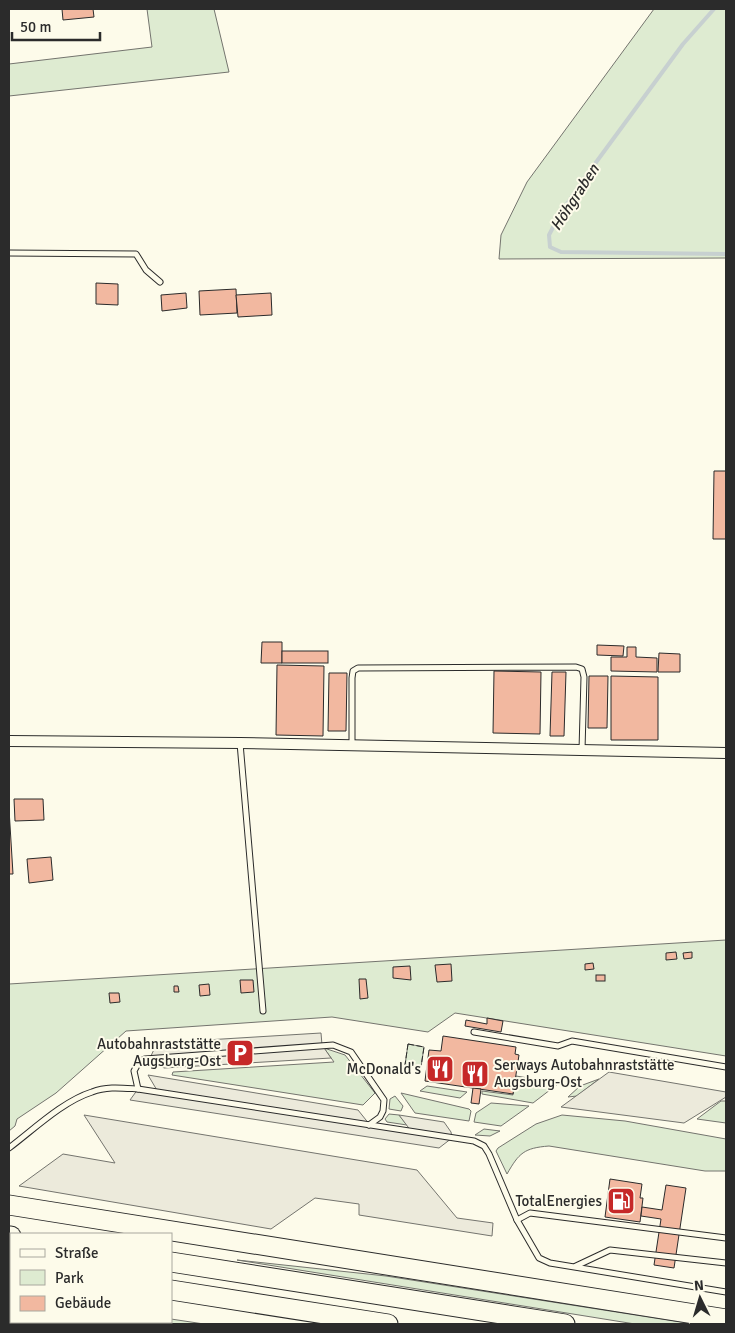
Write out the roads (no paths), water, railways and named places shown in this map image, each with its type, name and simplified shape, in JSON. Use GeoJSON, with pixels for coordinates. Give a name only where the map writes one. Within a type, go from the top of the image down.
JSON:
{"type":"FeatureCollection","features":[{"type":"Feature","properties":{"kind":"highway"},"geometry":{"type":"LineString","coordinates":[[9,1205],[726,1319]]}},
{"type":"Feature","properties":{"kind":"highway"},"geometry":{"type":"LineString","coordinates":[[172,1262],[565,1324]]}},
{"type":"Feature","properties":{"kind":"highway"},"geometry":{"type":"LineString","coordinates":[[172,1290],[388,1324]]}},
{"type":"Feature","properties":{"kind":"street"},"geometry":{"type":"LineString","coordinates":[[9,741],[240,743],[726,753]]}},
{"type":"Feature","properties":{"kind":"lane"},"geometry":{"type":"LineString","coordinates":[[9,253],[136,254],[146,270],[160,282]]}},
{"type":"Feature","properties":{"kind":"lane"},"geometry":{"type":"LineString","coordinates":[[352,745],[352,678],[353,671],[358,668],[576,667],[582,670],[584,677],[582,750]]}},
{"type":"Feature","properties":{"kind":"lane"},"geometry":{"type":"LineString","coordinates":[[240,743],[263,1011]]}},
{"type":"Feature","properties":{"kind":"lane"},"geometry":{"type":"LineString","coordinates":[[474,1032],[558,1046],[572,1041],[726,1066]]}},
{"type":"Feature","properties":{"kind":"lane"},"geometry":{"type":"LineString","coordinates":[[138,1089],[134,1070],[139,1062],[146,1058],[333,1046],[351,1052],[384,1100],[383,1111],[380,1117],[369,1125]]}},
{"type":"Feature","properties":{"kind":"lane"},"geometry":{"type":"LineString","coordinates":[[9,1148],[74,1098],[93,1091],[113,1087],[138,1089],[474,1141],[484,1146],[517,1220],[539,1258],[576,1267],[726,1292]]}},
{"type":"Feature","properties":{"kind":"lane"},"geometry":{"type":"LineString","coordinates":[[517,1220],[530,1213],[726,1238]]}},
{"type":"Feature","properties":{"kind":"lane"},"geometry":{"type":"LineString","coordinates":[[576,1267],[610,1250],[726,1263]]}},
{"type":"Feature","properties":{"kind":"waterway","name":"Höhgraben"},"geometry":{"type":"LineString","coordinates":[[714,9],[683,44],[597,161],[560,214],[549,235],[550,247],[561,252],[726,254]]}},
{"type":"Feature","properties":{"kind":"place","name":"Autobahnraststätte Augsburg-Ost"},"geometry":{"type":"Point","coordinates":[240,1053]}},
{"type":"Feature","properties":{"kind":"place","name":"McDonald's"},"geometry":{"type":"Point","coordinates":[440,1069]}},
{"type":"Feature","properties":{"kind":"place","name":"Serways Autobahnraststätte Augsburg-Ost"},"geometry":{"type":"Point","coordinates":[475,1074]}},
{"type":"Feature","properties":{"kind":"place","name":"TotalEnergies"},"geometry":{"type":"Point","coordinates":[621,1201]}}]}
